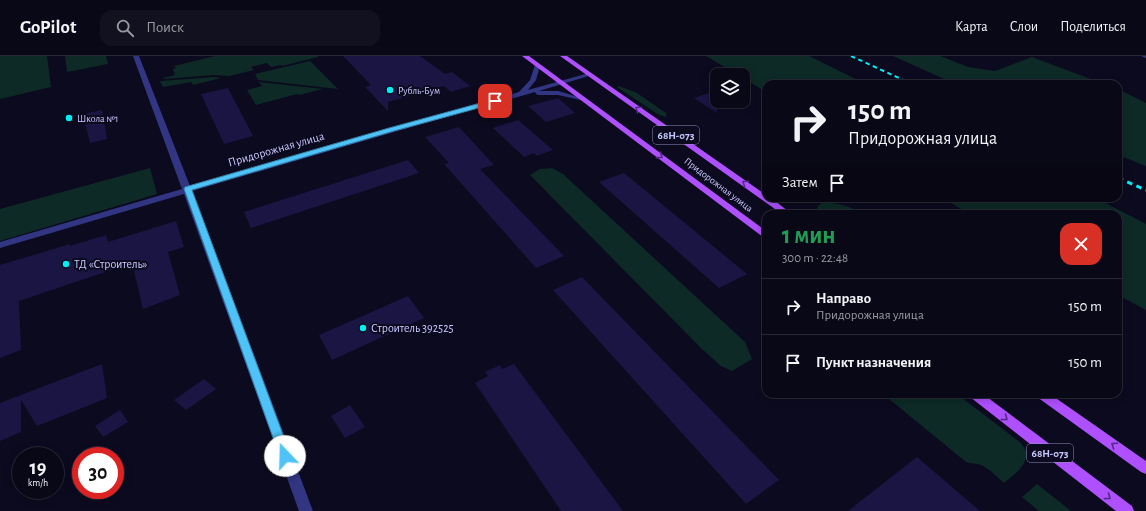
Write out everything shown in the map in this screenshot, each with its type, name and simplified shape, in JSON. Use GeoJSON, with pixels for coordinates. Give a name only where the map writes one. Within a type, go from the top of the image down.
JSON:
{"type":"FeatureCollection","features":[{"type":"Feature","properties":{"kind":"main road","name":"Придорожная улица"},"geometry":{"type":"LineString","coordinates":[[525,56],[762,232]]}},
{"type":"Feature","properties":{"kind":"main road","name":"68Н-073"},"geometry":{"type":"LineString","coordinates":[[563,56],[762,196]]}},
{"type":"Feature","properties":{"kind":"main road","name":"68Н-073"},"geometry":{"type":"LineString","coordinates":[[771,202],[782,210]]}},
{"type":"Feature","properties":{"kind":"main road","name":"68Н-073"},"geometry":{"type":"LineString","coordinates":[[979,398],[1127,511]]}},
{"type":"Feature","properties":{"kind":"main road"},"geometry":{"type":"LineString","coordinates":[[1047,398],[1146,468]]}},
{"type":"Feature","properties":{"kind":"street"},"geometry":{"type":"LineString","coordinates":[[136,56],[188,189],[271,421],[306,511]]}},
{"type":"Feature","properties":{"kind":"street"},"geometry":{"type":"LineString","coordinates":[[520,94],[533,80],[537,66]]}},
{"type":"Feature","properties":{"kind":"street"},"geometry":{"type":"LineString","coordinates":[[561,83],[589,75]]}},
{"type":"Feature","properties":{"kind":"street","name":"Придорожная улица"},"geometry":{"type":"LineString","coordinates":[[0,245],[391,130],[561,83]]}},
{"type":"Feature","properties":{"kind":"street"},"geometry":{"type":"LineString","coordinates":[[520,94],[558,93],[583,100]]}},
{"type":"Feature","properties":{"kind":"green space"},"geometry":{"type":"Polygon","coordinates":[[[0,56],[47,56],[51,87],[0,99],[0,56]]]}},
{"type":"Feature","properties":{"kind":"green space"},"geometry":{"type":"Polygon","coordinates":[[[65,56],[106,56],[108,64],[67,72],[65,56]]]}},
{"type":"Feature","properties":{"kind":"green space"},"geometry":{"type":"Polygon","coordinates":[[[215,56],[318,57],[282,66],[271,67],[267,63],[251,67],[254,70],[229,76],[213,75],[163,78],[175,75],[173,69],[176,68],[174,66],[215,56]]]}},
{"type":"Feature","properties":{"kind":"green space"},"geometry":{"type":"Polygon","coordinates":[[[706,56],[809,56],[858,80],[762,80],[762,90],[750,82],[750,68],[726,68],[706,56]]]}},
{"type":"Feature","properties":{"kind":"green space"},"geometry":{"type":"Polygon","coordinates":[[[893,56],[940,56],[968,67],[995,71],[1032,57],[1093,80],[946,80],[893,56]]]}},
{"type":"Feature","properties":{"kind":"green space"},"geometry":{"type":"Polygon","coordinates":[[[310,61],[338,89],[258,80],[255,74],[310,61]]]}},
{"type":"Feature","properties":{"kind":"green space"},"geometry":{"type":"Polygon","coordinates":[[[214,77],[221,78],[193,85],[191,82],[163,87],[160,81],[214,77]]]}},
{"type":"Feature","properties":{"kind":"green space"},"geometry":{"type":"Polygon","coordinates":[[[259,82],[323,89],[256,105],[247,90],[262,86],[259,82]]]}},
{"type":"Feature","properties":{"kind":"green space"},"geometry":{"type":"Polygon","coordinates":[[[619,86],[637,93],[666,113],[666,117],[659,115],[617,87],[619,86]]]}},
{"type":"Feature","properties":{"kind":"green space"},"geometry":{"type":"Polygon","coordinates":[[[1122,91],[1146,103],[1146,166],[1122,157],[1122,91]]]}},
{"type":"Feature","properties":{"kind":"green space"},"geometry":{"type":"Polygon","coordinates":[[[150,168],[157,194],[0,241],[0,209],[150,168]]]}},
{"type":"Feature","properties":{"kind":"green space"},"geometry":{"type":"Polygon","coordinates":[[[552,168],[563,174],[745,342],[752,359],[732,371],[721,366],[702,349],[530,175],[540,169],[552,168]]]}},
{"type":"Feature","properties":{"kind":"green space"},"geometry":{"type":"Polygon","coordinates":[[[950,202],[1104,202],[1119,210],[963,210],[950,202]]]}},
{"type":"Feature","properties":{"kind":"green space"},"geometry":{"type":"Polygon","coordinates":[[[822,203],[833,203],[855,210],[817,210],[818,206],[822,203]]]}},
{"type":"Feature","properties":{"kind":"green space"},"geometry":{"type":"Polygon","coordinates":[[[1122,212],[1146,224],[1146,310],[1122,297],[1122,212]]]}},
{"type":"Feature","properties":{"kind":"green space"},"geometry":{"type":"Polygon","coordinates":[[[888,398],[962,398],[1021,443],[1027,452],[1022,466],[1004,483],[979,464],[966,462],[888,398]]]}},
{"type":"Feature","properties":{"kind":"green space"},"geometry":{"type":"Polygon","coordinates":[[[1037,484],[1071,511],[1039,511],[1022,497],[1037,484]]]}},
{"type":"Feature","properties":{"kind":"building"},"geometry":{"type":"Polygon","coordinates":[[[343,56],[420,56],[445,74],[452,72],[470,86],[451,92],[444,86],[388,102],[388,111],[365,87],[371,85],[343,56]]]}},
{"type":"Feature","properties":{"kind":"building"},"geometry":{"type":"Polygon","coordinates":[[[228,88],[253,136],[224,144],[201,94],[228,88]]]}},
{"type":"Feature","properties":{"kind":"building"},"geometry":{"type":"Polygon","coordinates":[[[710,92],[710,108],[717,108],[717,113],[694,98],[710,92]]]}},
{"type":"Feature","properties":{"kind":"building"},"geometry":{"type":"Polygon","coordinates":[[[558,98],[575,113],[546,122],[528,106],[558,98]]]}},
{"type":"Feature","properties":{"kind":"building"},"geometry":{"type":"Polygon","coordinates":[[[102,110],[107,139],[90,143],[83,114],[102,110]]]}},
{"type":"Feature","properties":{"kind":"building"},"geometry":{"type":"Polygon","coordinates":[[[518,120],[553,150],[537,156],[534,153],[524,157],[493,128],[518,120]]]}},
{"type":"Feature","properties":{"kind":"building"},"geometry":{"type":"Polygon","coordinates":[[[459,127],[494,165],[480,169],[564,256],[536,268],[444,164],[449,163],[425,137],[459,127]]]}},
{"type":"Feature","properties":{"kind":"building"},"geometry":{"type":"Polygon","coordinates":[[[408,160],[419,173],[251,228],[244,212],[408,160]]]}},
{"type":"Feature","properties":{"kind":"building"},"geometry":{"type":"Polygon","coordinates":[[[624,173],[747,274],[719,288],[599,182],[624,173]]]}},
{"type":"Feature","properties":{"kind":"building","name":"ТД «Строитель»"},"geometry":{"type":"Polygon","coordinates":[[[176,221],[184,247],[168,252],[180,295],[143,309],[132,263],[19,301],[21,350],[0,358],[0,265],[106,235],[108,242],[176,221]]]}},
{"type":"Feature","properties":{"kind":"building"},"geometry":{"type":"Polygon","coordinates":[[[582,277],[779,480],[746,504],[553,290],[582,277]]]}},
{"type":"Feature","properties":{"kind":"building"},"geometry":{"type":"Polygon","coordinates":[[[408,296],[424,318],[332,360],[319,335],[408,296]]]}},
{"type":"Feature","properties":{"kind":"building"},"geometry":{"type":"Polygon","coordinates":[[[102,364],[107,398],[37,426],[21,400],[21,432],[0,441],[0,403],[102,364]]]}},
{"type":"Feature","properties":{"kind":"building"},"geometry":{"type":"Polygon","coordinates":[[[514,364],[623,511],[561,511],[475,383],[488,376],[485,372],[500,365],[502,369],[514,364]]]}},
{"type":"Feature","properties":{"kind":"building"},"geometry":{"type":"Polygon","coordinates":[[[204,379],[216,389],[186,410],[174,400],[204,379]]]}},
{"type":"Feature","properties":{"kind":"building"},"geometry":{"type":"Polygon","coordinates":[[[350,405],[365,427],[345,438],[331,416],[350,405]]]}},
{"type":"Feature","properties":{"kind":"building"},"geometry":{"type":"Polygon","coordinates":[[[120,410],[128,422],[103,437],[95,426],[120,410]]]}},
{"type":"Feature","properties":{"kind":"building"},"geometry":{"type":"Polygon","coordinates":[[[917,457],[980,511],[848,511],[917,457]]]}},
{"type":"Feature","properties":{"kind":"railway"},"geometry":{"type":"LineString","coordinates":[[851,56],[903,80]]}},
{"type":"Feature","properties":{"kind":"railway"},"geometry":{"type":"LineString","coordinates":[[1122,180],[1146,190]]}},
{"type":"Feature","properties":{"kind":"place","name":"Рубль-Бум"},"geometry":{"type":"Point","coordinates":[390,90]}},
{"type":"Feature","properties":{"kind":"place","name":"Школа №1"},"geometry":{"type":"Point","coordinates":[69,118]}},
{"type":"Feature","properties":{"kind":"place","name":"ТД «Строитель»"},"geometry":{"type":"Point","coordinates":[66,264]}},
{"type":"Feature","properties":{"kind":"place","name":"Строитель 392525"},"geometry":{"type":"Point","coordinates":[363,328]}},
{"type":"Feature","properties":{"kind":"route"},"geometry":{"type":"LineString","coordinates":[[285,456],[271,421],[188,189],[495,101]]}}]}
